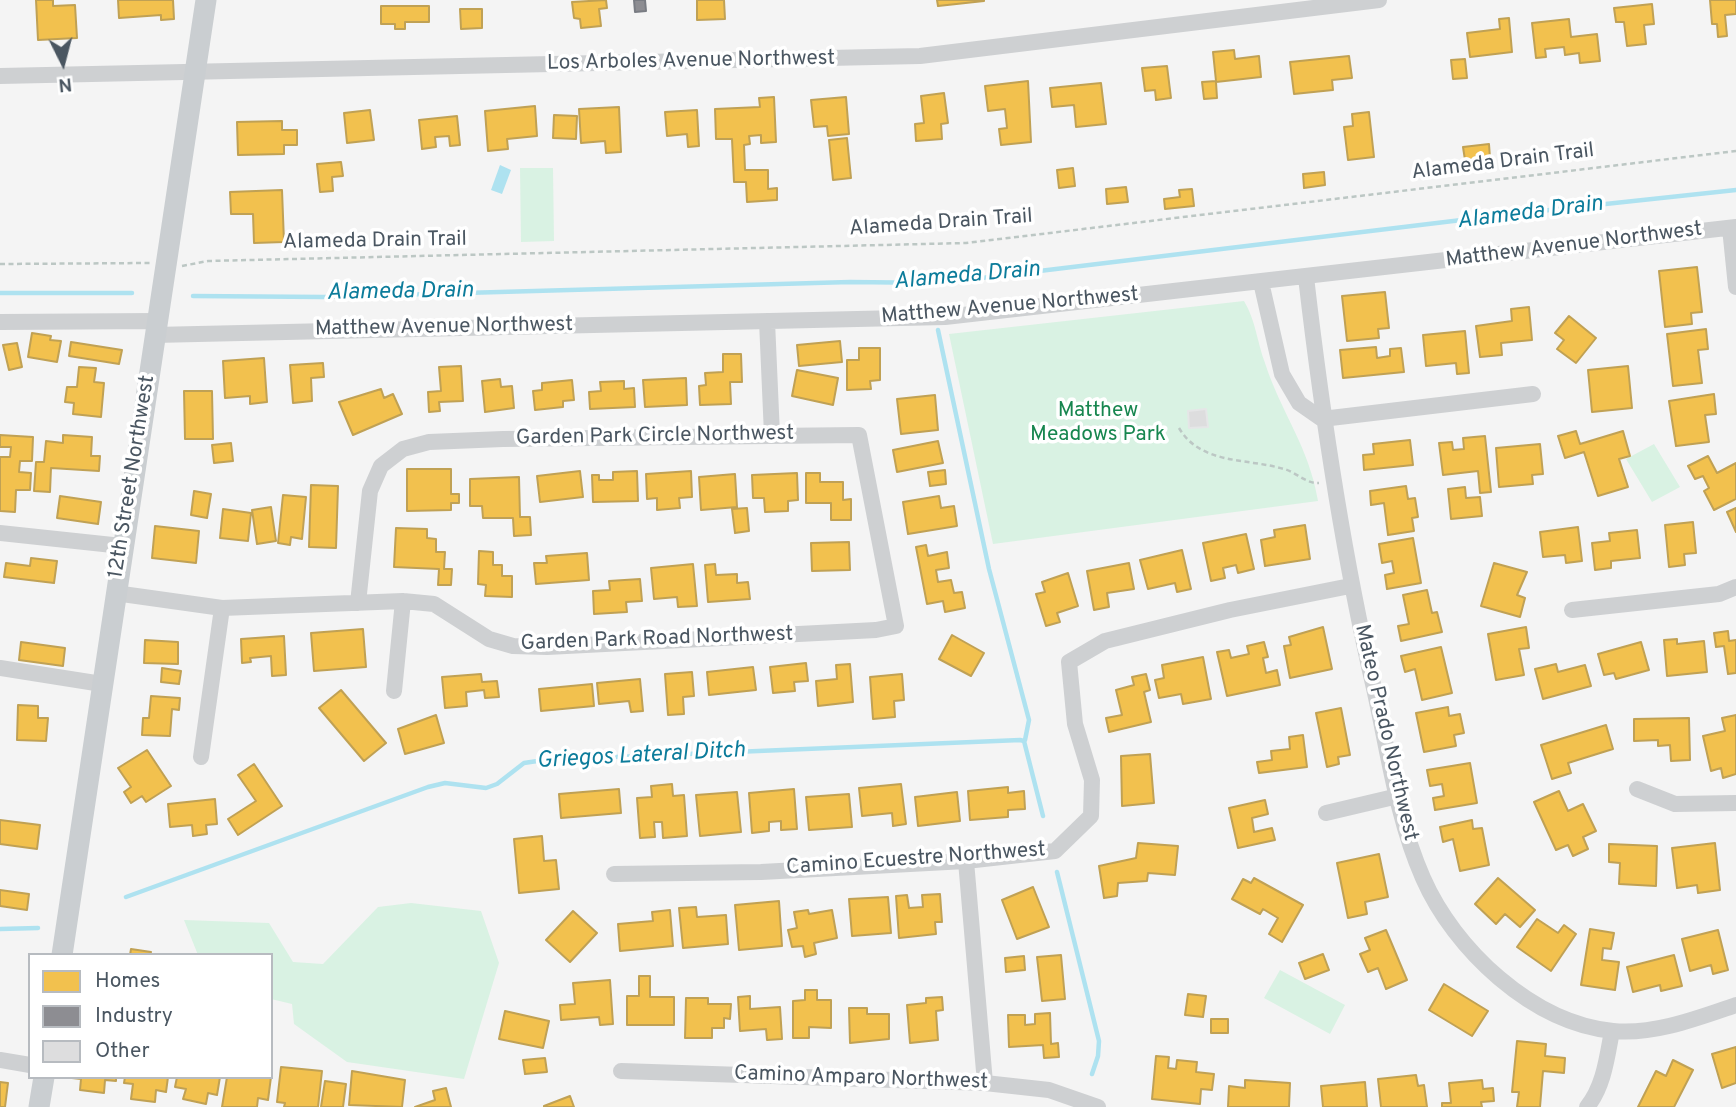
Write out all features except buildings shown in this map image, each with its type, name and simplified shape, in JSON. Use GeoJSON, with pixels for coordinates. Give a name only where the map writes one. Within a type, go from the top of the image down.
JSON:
{"type":"FeatureCollection","features":[{"type":"Feature","properties":{"kind":"main road","name":"12th Street Northwest"},"geometry":{"type":"LineString","coordinates":[[62,953],[206,0]]}},
{"type":"Feature","properties":{"kind":"main road"},"geometry":{"type":"LineString","coordinates":[[41,1107],[44,1079]]}},
{"type":"Feature","properties":{"kind":"street","name":"Los Arboles Avenue Northwest"},"geometry":{"type":"LineString","coordinates":[[0,76],[920,56],[1379,0]]}},
{"type":"Feature","properties":{"kind":"street","name":"Matthew Avenue Northwest"},"geometry":{"type":"LineString","coordinates":[[0,322],[155,328],[945,317],[1733,227]]}},
{"type":"Feature","properties":{"kind":"street"},"geometry":{"type":"LineString","coordinates":[[1733,227],[1736,286]]}},
{"type":"Feature","properties":{"kind":"street","name":"Mateo Prado Northwest"},"geometry":{"type":"LineString","coordinates":[[1306,277],[1322,419],[1350,586],[1398,796],[1422,876],[1433,900],[1447,923],[1477,959],[1517,992],[1551,1012],[1612,1031],[1653,1029],[1736,1005]]}},
{"type":"Feature","properties":{"kind":"street"},"geometry":{"type":"LineString","coordinates":[[1261,282],[1282,374],[1299,403],[1322,419],[1533,394]]}},
{"type":"Feature","properties":{"kind":"street"},"geometry":{"type":"LineString","coordinates":[[767,321],[772,435]]}},
{"type":"Feature","properties":{"kind":"street","name":"Garden Park Circle Northwest"},"geometry":{"type":"LineString","coordinates":[[358,603],[370,491],[381,466],[403,449],[429,442],[478,440],[859,435],[897,626],[876,630]]}},
{"type":"Feature","properties":{"kind":"street"},"geometry":{"type":"LineString","coordinates":[[0,533],[122,546]]}},
{"type":"Feature","properties":{"kind":"street","name":"Camino Ecuestre Northwest"},"geometry":{"type":"LineString","coordinates":[[614,874],[761,872],[966,861],[1055,851],[1091,816],[1092,780],[1075,724],[1069,662],[1105,642],[1230,610],[1350,586]]}},
{"type":"Feature","properties":{"kind":"street"},"geometry":{"type":"LineString","coordinates":[[1572,610],[1719,594],[1736,587]]}},
{"type":"Feature","properties":{"kind":"street","name":"Garden Park Road Northwest"},"geometry":{"type":"LineString","coordinates":[[116,593],[222,608],[403,601],[433,604],[489,639],[513,646],[547,647],[876,630]]}},
{"type":"Feature","properties":{"kind":"street"},"geometry":{"type":"LineString","coordinates":[[394,691],[403,601]]}},
{"type":"Feature","properties":{"kind":"street"},"geometry":{"type":"LineString","coordinates":[[201,757],[222,608]]}},
{"type":"Feature","properties":{"kind":"street"},"geometry":{"type":"LineString","coordinates":[[0,668],[102,684]]}},
{"type":"Feature","properties":{"kind":"street"},"geometry":{"type":"LineString","coordinates":[[1637,789],[1675,804],[1736,803]]}},
{"type":"Feature","properties":{"kind":"street"},"geometry":{"type":"LineString","coordinates":[[1326,813],[1398,796]]}},
{"type":"Feature","properties":{"kind":"street"},"geometry":{"type":"LineString","coordinates":[[966,861],[985,1083]]}},
{"type":"Feature","properties":{"kind":"street"},"geometry":{"type":"LineString","coordinates":[[1587,1107],[1604,1072],[1612,1031]]}},
{"type":"Feature","properties":{"kind":"street"},"geometry":{"type":"LineString","coordinates":[[0,1060],[28,1065]]}},
{"type":"Feature","properties":{"kind":"street","name":"Camino Amparo Northwest"},"geometry":{"type":"LineString","coordinates":[[621,1071],[985,1083],[1049,1090],[1098,1107]]}},
{"type":"Feature","properties":{"kind":"path","name":"Alameda Drain Trail"},"geometry":{"type":"LineString","coordinates":[[185,266],[230,261],[966,243],[1736,151]]}},
{"type":"Feature","properties":{"kind":"path"},"geometry":{"type":"LineString","coordinates":[[0,264],[149,263]]}},
{"type":"Feature","properties":{"kind":"path"},"geometry":{"type":"LineString","coordinates":[[1179,428],[1190,443],[1206,452],[1283,468],[1319,483]]}},
{"type":"Feature","properties":{"kind":"green space"},"geometry":{"type":"Polygon","coordinates":[[[520,168],[553,168],[554,241],[521,242],[520,168]]]}},
{"type":"Feature","properties":{"kind":"green space","name":"Matthew Meadows Park"},"geometry":{"type":"Polygon","coordinates":[[[1244,301],[1272,381],[1308,463],[1318,501],[993,544],[949,334],[1244,301]]]}},
{"type":"Feature","properties":{"kind":"green space"},"geometry":{"type":"Polygon","coordinates":[[[1654,444],[1680,487],[1652,502],[1626,459],[1654,444]]]}},
{"type":"Feature","properties":{"kind":"green space"},"geometry":{"type":"Polygon","coordinates":[[[411,903],[481,911],[499,963],[464,1079],[347,1062],[294,1024],[292,1004],[273,999],[273,953],[197,953],[184,920],[269,923],[293,962],[323,964],[378,907],[411,903]]]}},
{"type":"Feature","properties":{"kind":"green space"},"geometry":{"type":"Polygon","coordinates":[[[1280,970],[1345,1005],[1330,1034],[1264,998],[1280,970]]]}},
{"type":"Feature","properties":{"kind":"water"},"geometry":{"type":"Polygon","coordinates":[[[500,165],[511,170],[502,194],[491,190],[500,165]]]}},
{"type":"Feature","properties":{"kind":"waterway","name":"Alameda Drain"},"geometry":{"type":"LineString","coordinates":[[193,296],[324,297],[850,282],[940,283],[1503,215],[1736,190]]}},
{"type":"Feature","properties":{"kind":"waterway","name":"Alameda Drain"},"geometry":{"type":"LineString","coordinates":[[0,293],[132,293]]}},
{"type":"Feature","properties":{"kind":"waterway"},"geometry":{"type":"LineString","coordinates":[[938,330],[989,569],[1029,720],[1025,740]]}},
{"type":"Feature","properties":{"kind":"waterway","name":"Griegos Lateral Ditch"},"geometry":{"type":"LineString","coordinates":[[126,897],[428,787],[445,783],[486,788],[497,784],[524,763],[544,760],[1020,740],[1024,741],[1043,816]]}},
{"type":"Feature","properties":{"kind":"waterway","name":"Griegos Lateral Ditch"},"geometry":{"type":"LineString","coordinates":[[1057,872],[1099,1041],[1098,1056],[1092,1074]]}},
{"type":"Feature","properties":{"kind":"waterway","name":"Griegos Lateral Ditch"},"geometry":{"type":"LineString","coordinates":[[0,929],[38,928]]}}]}
